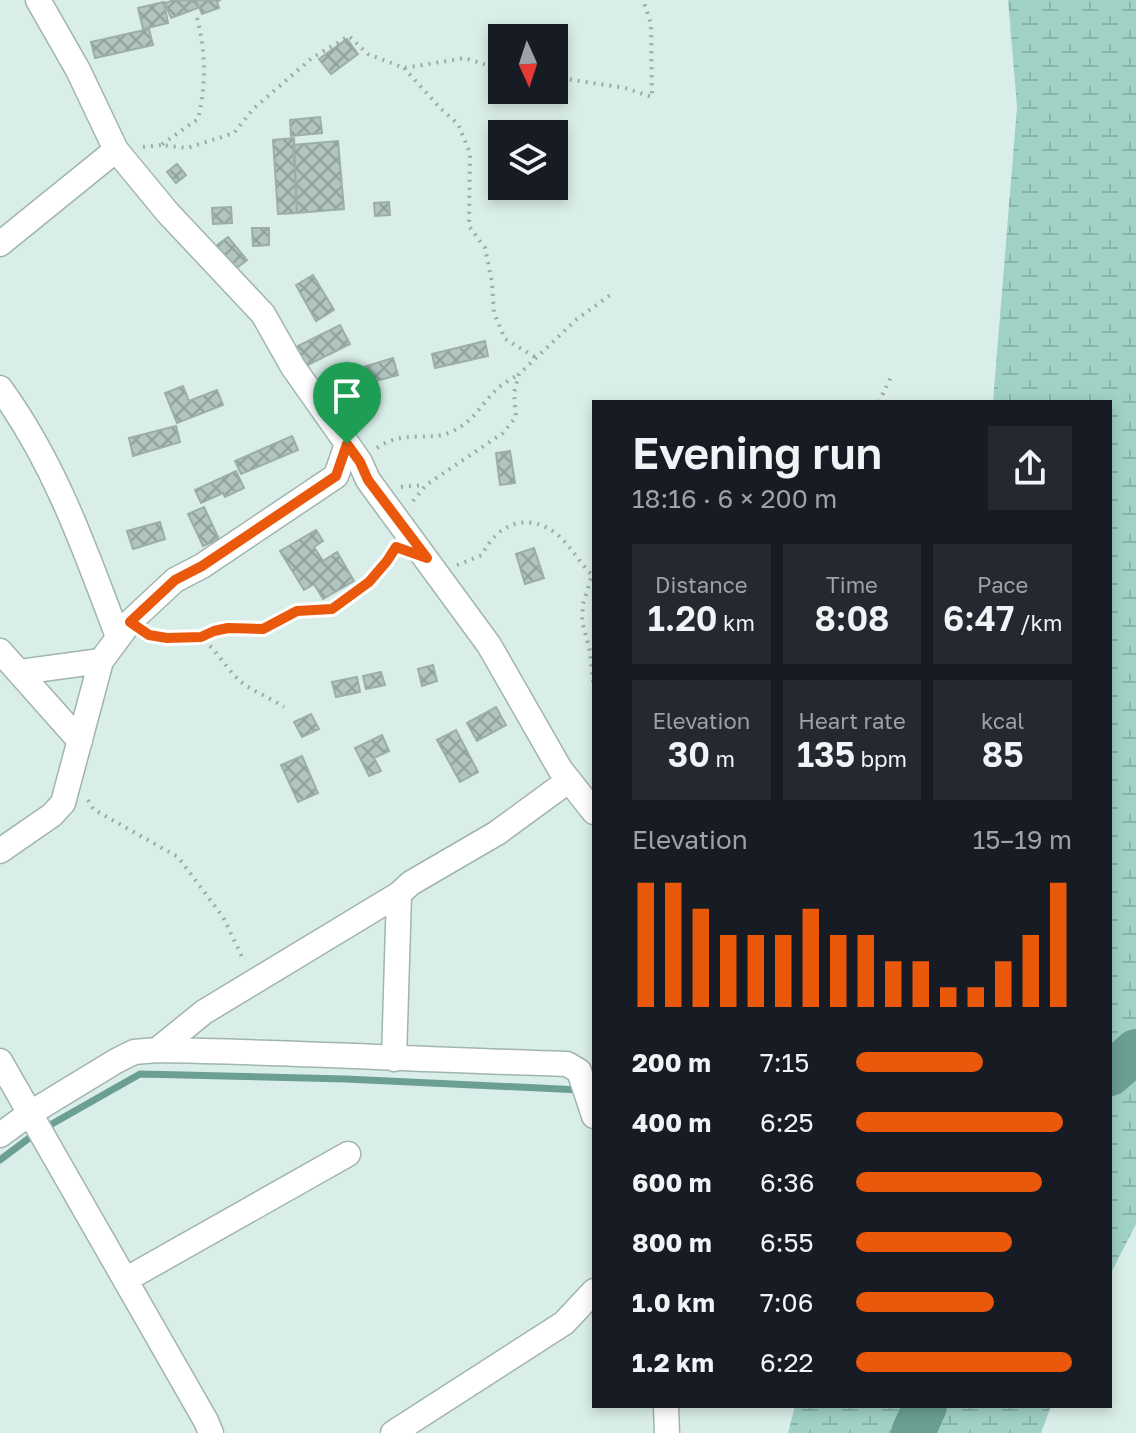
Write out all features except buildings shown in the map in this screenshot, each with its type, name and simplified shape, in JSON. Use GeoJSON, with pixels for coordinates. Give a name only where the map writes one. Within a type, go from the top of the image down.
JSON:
{"type":"FeatureCollection","features":[{"type":"Feature","properties":{"kind":"street"},"geometry":{"type":"LineString","coordinates":[[38,0],[78,70],[116,150],[168,213],[263,314],[293,367],[500,662],[568,781],[592,810]]}},
{"type":"Feature","properties":{"kind":"street"},"geometry":{"type":"LineString","coordinates":[[0,244],[116,150]]}},
{"type":"Feature","properties":{"kind":"street"},"geometry":{"type":"LineString","coordinates":[[0,388],[55,478],[124,630]]}},
{"type":"Feature","properties":{"kind":"street"},"geometry":{"type":"LineString","coordinates":[[0,851],[52,815],[63,803],[101,661],[124,630],[175,580],[202,566],[358,462]]}},
{"type":"Feature","properties":{"kind":"street"},"geometry":{"type":"LineString","coordinates":[[336,476],[358,462]]}},
{"type":"Feature","properties":{"kind":"street"},"geometry":{"type":"LineString","coordinates":[[0,651],[80,741]]}},
{"type":"Feature","properties":{"kind":"street"},"geometry":{"type":"LineString","coordinates":[[20,672],[101,661]]}},
{"type":"Feature","properties":{"kind":"street"},"geometry":{"type":"LineString","coordinates":[[157,1050],[204,1012],[497,833],[568,781]]}},
{"type":"Feature","properties":{"kind":"street"},"geometry":{"type":"LineString","coordinates":[[394,1059],[399,894]]}},
{"type":"Feature","properties":{"kind":"street"},"geometry":{"type":"LineString","coordinates":[[0,1135],[116,1061],[134,1052],[157,1050],[567,1064],[588,1086]]}},
{"type":"Feature","properties":{"kind":"street"},"geometry":{"type":"LineString","coordinates":[[0,1061],[211,1433]]}},
{"type":"Feature","properties":{"kind":"street"},"geometry":{"type":"LineString","coordinates":[[125,1280],[348,1154]]}},
{"type":"Feature","properties":{"kind":"street"},"geometry":{"type":"LineString","coordinates":[[393,1433],[564,1323],[592,1293]]}},
{"type":"Feature","properties":{"kind":"street"},"geometry":{"type":"LineString","coordinates":[[666,1408],[667,1433]]}},
{"type":"Feature","properties":{"kind":"path"},"geometry":{"type":"LineString","coordinates":[[568,79],[625,88],[652,97],[651,24],[643,0]]}},
{"type":"Feature","properties":{"kind":"path"},"geometry":{"type":"LineString","coordinates":[[197,18],[201,32],[204,94],[198,119],[161,145],[187,148],[234,133],[253,109],[312,58],[349,36],[368,54],[404,68],[458,124],[470,153],[469,226],[485,248],[494,313],[505,339],[535,357]]}},
{"type":"Feature","properties":{"kind":"path"},"geometry":{"type":"LineString","coordinates":[[404,68],[465,58],[488,65]]}},
{"type":"Feature","properties":{"kind":"path"},"geometry":{"type":"LineString","coordinates":[[358,462],[387,441],[416,435],[447,434],[472,420],[498,387],[519,374],[577,319],[613,293]]}},
{"type":"Feature","properties":{"kind":"path"},"geometry":{"type":"LineString","coordinates":[[409,506],[426,485],[503,433],[516,417],[514,393],[519,374]]}},
{"type":"Feature","properties":{"kind":"path"},"geometry":{"type":"LineString","coordinates":[[880,400],[891,377]]}},
{"type":"Feature","properties":{"kind":"path"},"geometry":{"type":"LineString","coordinates":[[444,586],[451,568],[482,555],[489,541],[505,527],[526,521],[545,527],[559,537],[592,575],[583,604],[582,621],[592,670]]}},
{"type":"Feature","properties":{"kind":"path"},"geometry":{"type":"LineString","coordinates":[[124,630],[167,638],[201,637],[228,628],[263,629],[297,611],[332,609],[369,582],[396,547],[427,558]]}},
{"type":"Feature","properties":{"kind":"path"},"geometry":{"type":"LineString","coordinates":[[201,637],[216,650],[241,682],[284,707]]}},
{"type":"Feature","properties":{"kind":"path"},"geometry":{"type":"LineString","coordinates":[[72,773],[93,809],[178,857],[223,917],[254,981]]}},
{"type":"Feature","properties":{"kind":"green space"},"geometry":{"type":"Polygon","coordinates":[[[1008,0],[1136,0],[1136,1224],[1112,1271],[1112,400],[993,400],[1017,107],[1008,0]]]}},
{"type":"Feature","properties":{"kind":"green space"},"geometry":{"type":"Polygon","coordinates":[[[794,1408],[1050,1408],[1041,1433],[788,1433],[794,1408]]]}},
{"type":"Feature","properties":{"kind":"waterway"},"geometry":{"type":"LineString","coordinates":[[1112,1072],[1136,1051]]}},
{"type":"Feature","properties":{"kind":"waterway"},"geometry":{"type":"LineString","coordinates":[[0,1160],[36,1133],[140,1074],[346,1079],[581,1090]]}},
{"type":"Feature","properties":{"kind":"waterway"},"geometry":{"type":"LineString","coordinates":[[913,1433],[924,1408]]}},
{"type":"Feature","properties":{"kind":"route"},"geometry":{"type":"LineString","coordinates":[[347,444],[368,480],[427,558],[396,547],[369,582],[332,609],[297,611],[263,629],[228,628],[201,637],[167,638],[149,635],[130,622],[175,580],[202,566],[336,476],[347,444]]}}]}
